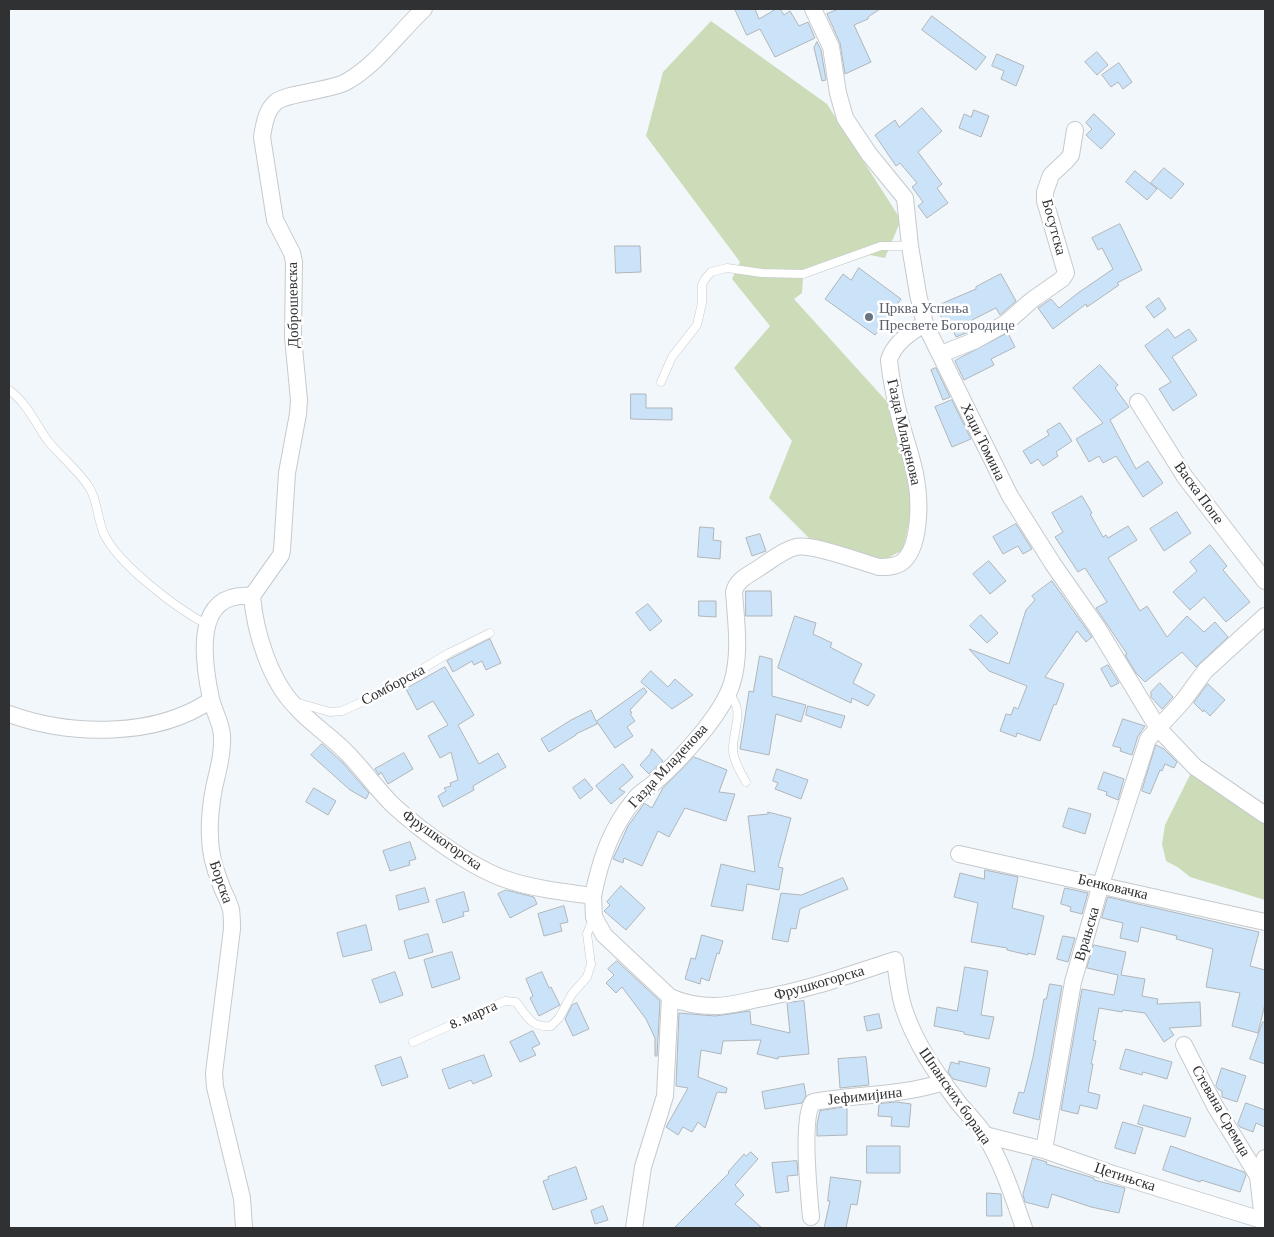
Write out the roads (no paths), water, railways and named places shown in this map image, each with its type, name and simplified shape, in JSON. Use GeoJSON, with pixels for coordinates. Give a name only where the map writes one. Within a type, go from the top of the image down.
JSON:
{"type":"FeatureCollection","features":[{"type":"Feature","properties":{"kind":"street","name":"Доброшевска"},"geometry":{"type":"LineString","coordinates":[[252,596],[281,555],[287,473],[299,400],[293,337],[294,262],[292,253],[275,220],[262,137],[264,125],[267,116],[276,102],[284,98],[344,83],[364,70],[424,9]]}},
{"type":"Feature","properties":{"kind":"street","name":"Хаџи Томина"},"geometry":{"type":"LineString","coordinates":[[813,9],[831,48],[838,93],[846,118],[869,154],[905,198],[910,246],[918,294],[926,324],[1010,496],[1053,564],[1102,634],[1158,728],[1195,767],[1265,815]]}},
{"type":"Feature","properties":{"kind":"street","name":"Босутска"},"geometry":{"type":"LineString","coordinates":[[941,354],[974,341],[1006,322],[1032,300],[1062,279],[1066,273],[1045,201],[1045,192],[1051,176],[1071,155],[1075,130]]}},
{"type":"Feature","properties":{"kind":"street","name":"Газда Младенова"},"geometry":{"type":"LineString","coordinates":[[593,896],[606,846],[622,816],[636,797],[655,783],[676,762],[708,724],[728,693],[736,668],[737,632],[734,592],[740,580],[787,551],[797,547],[816,548],[879,568],[890,568],[901,563],[910,550],[915,538],[918,522],[919,502],[916,479],[901,422],[889,360],[891,353],[903,339],[912,331],[926,324]]}},
{"type":"Feature","properties":{"kind":"street","name":"Васка Попе"},"geometry":{"type":"LineString","coordinates":[[1138,402],[1185,477],[1265,581]]}},
{"type":"Feature","properties":{"kind":"street"},"geometry":{"type":"LineString","coordinates":[[206,624],[212,613],[222,602],[240,595],[252,596]]}},
{"type":"Feature","properties":{"kind":"street","name":"Фрушкогорска"},"geometry":{"type":"LineString","coordinates":[[252,596],[259,634],[270,666],[284,692],[291,701],[345,750],[393,806],[455,853],[506,880],[524,885],[593,896],[594,917],[604,936],[670,998],[702,1006],[727,1005],[789,994],[895,960]]}},
{"type":"Feature","properties":{"kind":"street","name":"Врањска"},"geometry":{"type":"LineString","coordinates":[[1044,1150],[1073,982],[1101,884],[1143,751],[1148,739],[1183,701],[1205,671],[1265,616]]}},
{"type":"Feature","properties":{"kind":"street","name":"Борска"},"geometry":{"type":"LineString","coordinates":[[206,624],[205,658],[211,700],[221,732],[222,751],[211,806],[211,852],[232,912],[232,929],[214,1073],[215,1087],[242,1198],[244,1228]]}},
{"type":"Feature","properties":{"kind":"street"},"geometry":{"type":"LineString","coordinates":[[9,714],[53,726],[115,729],[144,726],[172,719],[202,707],[211,700]]}},
{"type":"Feature","properties":{"kind":"street","name":"Бенковачка"},"geometry":{"type":"LineString","coordinates":[[960,854],[1265,922]]}},
{"type":"Feature","properties":{"kind":"street","name":"Шпанских бораца"},"geometry":{"type":"LineString","coordinates":[[895,960],[903,1007],[910,1027],[922,1051],[958,1104],[985,1135],[1002,1168],[1024,1228]]}},
{"type":"Feature","properties":{"kind":"street"},"geometry":{"type":"LineString","coordinates":[[634,1228],[643,1167],[665,1096],[670,998]]}},
{"type":"Feature","properties":{"kind":"street","name":"Стевана Сремца"},"geometry":{"type":"LineString","coordinates":[[1184,1045],[1215,1106],[1258,1176],[1264,1220]]}},
{"type":"Feature","properties":{"kind":"street","name":"Јефимијина"},"geometry":{"type":"LineString","coordinates":[[811,1217],[807,1171],[809,1106],[813,1102],[900,1093],[944,1082]]}},
{"type":"Feature","properties":{"kind":"street","name":"Цетињска"},"geometry":{"type":"LineString","coordinates":[[985,1135],[1044,1150],[1113,1174],[1264,1220]]}},
{"type":"Feature","properties":{"kind":"street","name":"Стевана Сремца"},"geometry":{"type":"LineString","coordinates":[[1258,1176],[1265,1158]]}},
{"type":"Feature","properties":{"kind":"lane"},"geometry":{"type":"LineString","coordinates":[[661,382],[672,357],[697,325],[702,304],[702,286],[711,272],[727,268],[762,273],[803,274],[881,246],[910,246]]}},
{"type":"Feature","properties":{"kind":"lane"},"geometry":{"type":"LineString","coordinates":[[9,390],[21,400],[48,440],[90,488],[98,507],[104,534],[116,551],[150,585],[206,624]]}},
{"type":"Feature","properties":{"kind":"lane","name":"Сомборска"},"geometry":{"type":"LineString","coordinates":[[291,701],[330,712],[342,711],[384,692],[449,653],[490,633]]}},
{"type":"Feature","properties":{"kind":"lane"},"geometry":{"type":"LineString","coordinates":[[728,693],[735,701],[738,712],[733,750],[746,782]]}},
{"type":"Feature","properties":{"kind":"lane","name":"8. марта"},"geometry":{"type":"LineString","coordinates":[[413,1042],[505,1002],[516,1002],[530,1021],[542,1027],[551,1026],[559,1018],[572,994],[587,977],[591,964],[587,934],[594,917]]}},
{"type":"Feature","properties":{"kind":"place","name":"Црква Успења Пресвете Богородице"},"geometry":{"type":"Point","coordinates":[869,317]}}]}
